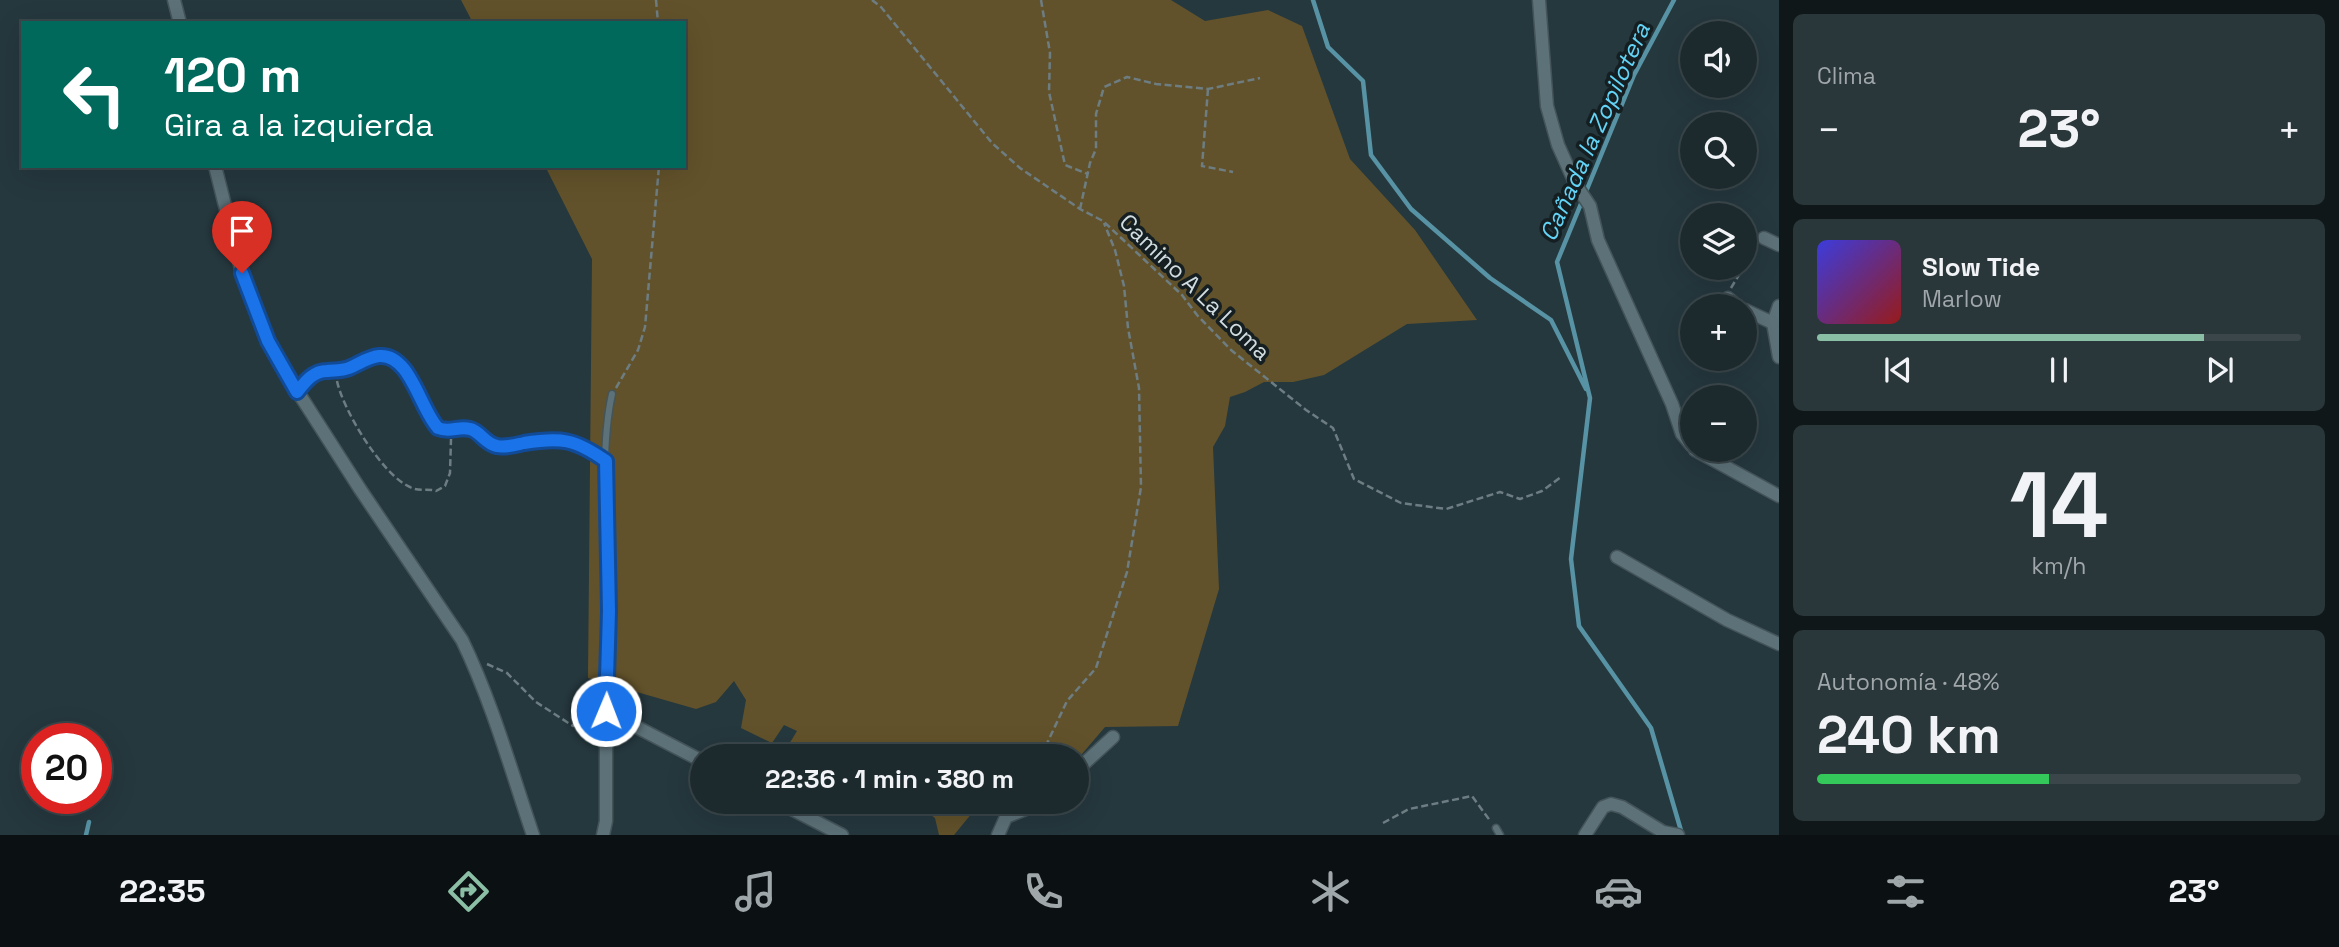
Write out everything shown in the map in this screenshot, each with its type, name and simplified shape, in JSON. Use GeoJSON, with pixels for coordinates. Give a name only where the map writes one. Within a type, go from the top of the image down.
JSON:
{"type":"FeatureCollection","features":[{"type":"Feature","properties":{"kind":"street"},"geometry":{"type":"LineString","coordinates":[[174,0],[179,21]]}},
{"type":"Feature","properties":{"kind":"street"},"geometry":{"type":"LineString","coordinates":[[1539,0],[1547,106],[1558,145],[1576,185],[1590,206],[1598,240],[1672,404],[1680,428]]}},
{"type":"Feature","properties":{"kind":"street"},"geometry":{"type":"LineString","coordinates":[[216,168],[242,273],[268,341],[297,392],[462,640],[475,668],[533,835]]}},
{"type":"Feature","properties":{"kind":"street"},"geometry":{"type":"LineString","coordinates":[[1764,238],[1779,245]]}},
{"type":"Feature","properties":{"kind":"street"},"geometry":{"type":"LineString","coordinates":[[1779,306],[1773,323],[1779,357]]}},
{"type":"Feature","properties":{"kind":"street"},"geometry":{"type":"LineString","coordinates":[[1757,316],[1773,323]]}},
{"type":"Feature","properties":{"kind":"street"},"geometry":{"type":"LineString","coordinates":[[1719,462],[1779,496]]}},
{"type":"Feature","properties":{"kind":"street"},"geometry":{"type":"LineString","coordinates":[[1616,557],[1727,620],[1779,644]]}},
{"type":"Feature","properties":{"kind":"street"},"geometry":{"type":"LineString","coordinates":[[603,835],[606,821],[606,711],[690,755]]}},
{"type":"Feature","properties":{"kind":"street"},"geometry":{"type":"LineString","coordinates":[[1089,759],[1113,737]]}},
{"type":"Feature","properties":{"kind":"street"},"geometry":{"type":"LineString","coordinates":[[1586,835],[1603,807],[1611,804],[1622,807],[1663,832],[1678,835]]}},
{"type":"Feature","properties":{"kind":"street"},"geometry":{"type":"LineString","coordinates":[[801,814],[842,835]]}},
{"type":"Feature","properties":{"kind":"street"},"geometry":{"type":"LineString","coordinates":[[998,835],[1006,817],[1013,814]]}},
{"type":"Feature","properties":{"kind":"lane"},"geometry":{"type":"LineString","coordinates":[[297,392],[315,374],[351,368],[376,356],[383,356],[398,361],[403,366],[432,422],[438,428],[452,431],[468,428],[488,443],[502,447],[550,439],[569,441],[606,461]]}},
{"type":"Feature","properties":{"kind":"lane"},"geometry":{"type":"LineString","coordinates":[[606,711],[609,611],[606,461],[608,410],[612,394]]}},
{"type":"Feature","properties":{"kind":"lane"},"geometry":{"type":"LineString","coordinates":[[1496,828],[1500,835]]}},
{"type":"Feature","properties":{"kind":"path"},"geometry":{"type":"LineString","coordinates":[[656,0],[658,21]]}},
{"type":"Feature","properties":{"kind":"path","name":"Camino A La Loma"},"geometry":{"type":"LineString","coordinates":[[872,0],[881,7],[992,143],[1020,168],[1080,209],[1103,220],[1182,295],[1197,315],[1231,350],[1306,410],[1334,428],[1354,479],[1401,503],[1446,509],[1500,492],[1520,499],[1542,491],[1561,477]]}},
{"type":"Feature","properties":{"kind":"path"},"geometry":{"type":"LineString","coordinates":[[1041,0],[1050,52],[1049,92],[1065,165],[1088,174]]}},
{"type":"Feature","properties":{"kind":"path"},"geometry":{"type":"LineString","coordinates":[[1080,209],[1096,149],[1096,114],[1104,87],[1128,77],[1156,84],[1208,89],[1260,78]]}},
{"type":"Feature","properties":{"kind":"path"},"geometry":{"type":"LineString","coordinates":[[1208,89],[1202,166],[1233,172]]}},
{"type":"Feature","properties":{"kind":"path"},"geometry":{"type":"LineString","coordinates":[[612,394],[638,350],[645,327],[659,168]]}},
{"type":"Feature","properties":{"kind":"path"},"geometry":{"type":"LineString","coordinates":[[1047,744],[1067,701],[1096,668],[1127,572],[1141,487],[1139,388],[1128,328],[1124,286],[1115,250],[1103,220]]}},
{"type":"Feature","properties":{"kind":"path"},"geometry":{"type":"LineString","coordinates":[[1757,248],[1764,238]]}},
{"type":"Feature","properties":{"kind":"path"},"geometry":{"type":"LineString","coordinates":[[334,371],[340,394],[358,429],[380,460],[410,488],[436,491],[445,486],[450,473],[452,431]]}},
{"type":"Feature","properties":{"kind":"path"},"geometry":{"type":"LineString","coordinates":[[475,668],[488,664],[507,673],[536,702],[573,726],[606,711]]}},
{"type":"Feature","properties":{"kind":"path"},"geometry":{"type":"LineString","coordinates":[[1383,822],[1409,809],[1472,796],[1496,828]]}},
{"type":"Feature","properties":{"kind":"shaded area"},"geometry":{"type":"Polygon","coordinates":[[[461,0],[1171,0],[1205,21],[1268,10],[1302,26],[1350,159],[1415,230],[1477,320],[1407,324],[1324,375],[1293,382],[1264,382],[1230,397],[1225,426],[1213,447],[1219,589],[1178,726],[1105,727],[1089,746],[789,744],[797,731],[784,725],[772,743],[741,728],[746,700],[734,681],[716,702],[696,709],[588,678],[592,259],[546,168],[686,168],[686,21],[472,21],[461,0]]]}},
{"type":"Feature","properties":{"kind":"shaded area"},"geometry":{"type":"Polygon","coordinates":[[[930,814],[971,814],[954,835],[939,835],[935,818],[930,814]]]}},
{"type":"Feature","properties":{"kind":"waterway"},"geometry":{"type":"LineString","coordinates":[[1313,0],[1328,47],[1363,81],[1371,155],[1411,209],[1490,278],[1551,320],[1586,389]]}},
{"type":"Feature","properties":{"kind":"waterway","name":"Cañada la Zopilotera"},"geometry":{"type":"LineString","coordinates":[[1674,0],[1634,75],[1557,262],[1590,398],[1571,559],[1579,626],[1651,728],[1682,834]]}},
{"type":"Feature","properties":{"kind":"waterway"},"geometry":{"type":"LineString","coordinates":[[86,835],[89,822]]}},
{"type":"Feature","properties":{"kind":"route"},"geometry":{"type":"LineString","coordinates":[[242,273],[268,341],[297,392],[306,380],[319,372],[351,368],[376,356],[390,357],[403,366],[432,422],[444,431],[468,428],[488,443],[502,447],[560,439],[576,443],[606,461],[609,611],[606,711]]}}]}
